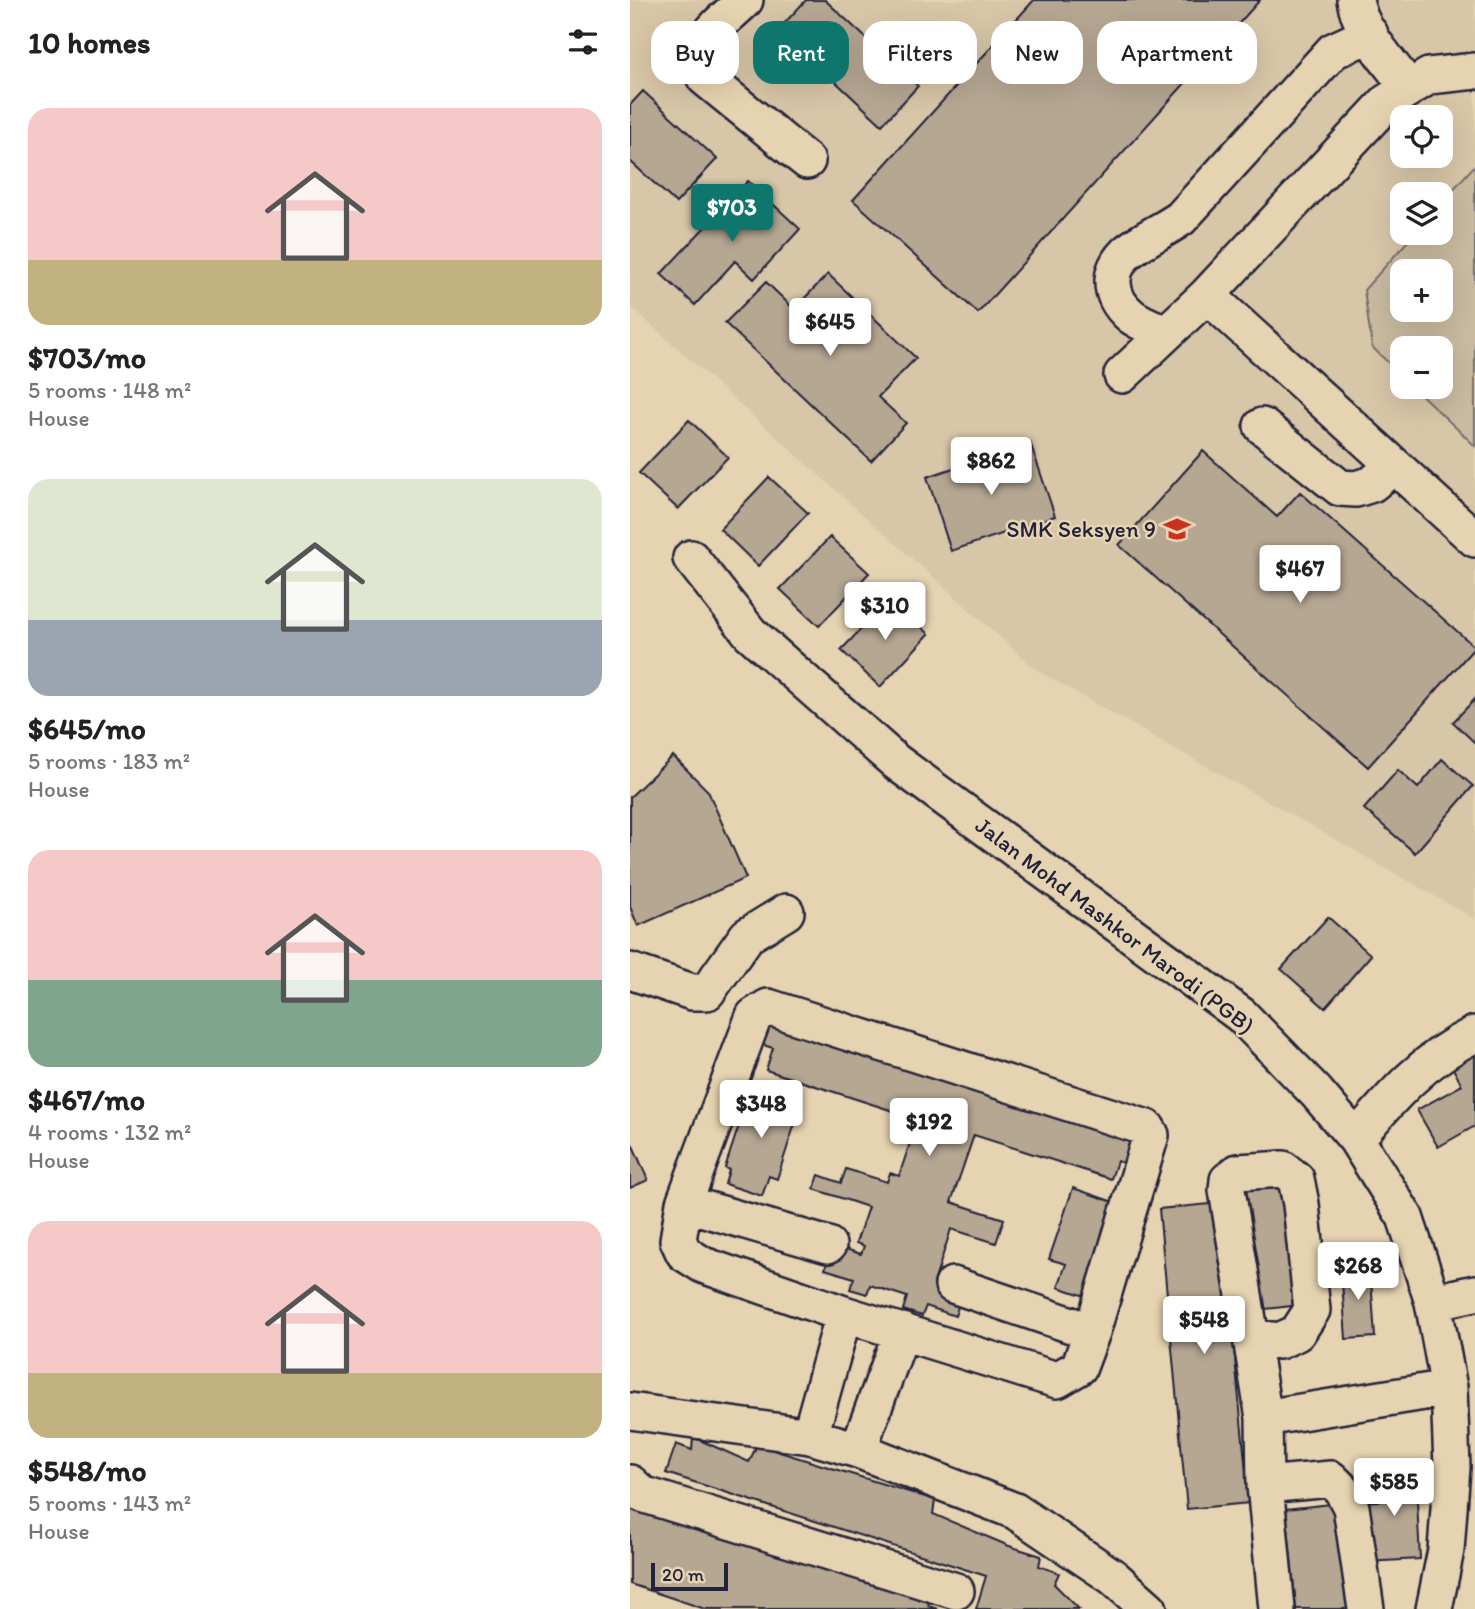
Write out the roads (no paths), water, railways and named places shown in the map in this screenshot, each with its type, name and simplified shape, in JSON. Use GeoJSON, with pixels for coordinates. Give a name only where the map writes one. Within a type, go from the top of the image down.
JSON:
{"type":"FeatureCollection","features":[{"type":"Feature","properties":{"kind":"lane"},"geometry":{"type":"LineString","coordinates":[[745,0],[706,40],[699,52],[698,65],[705,78],[807,161]]}},
{"type":"Feature","properties":{"kind":"lane"},"geometry":{"type":"LineString","coordinates":[[1355,0],[1356,8],[1370,34],[1408,87]]}},
{"type":"Feature","properties":{"kind":"lane"},"geometry":{"type":"LineString","coordinates":[[1165,333],[1132,317],[1116,300],[1114,270],[1131,248],[1162,232],[1181,218],[1333,51],[1370,34]]}},
{"type":"Feature","properties":{"kind":"lane"},"geometry":{"type":"LineString","coordinates":[[1122,375],[1207,295],[1387,102],[1429,76],[1475,71]]}},
{"type":"Feature","properties":{"kind":"lane"},"geometry":{"type":"LineString","coordinates":[[1207,295],[1475,539]]}},
{"type":"Feature","properties":{"kind":"lane"},"geometry":{"type":"LineString","coordinates":[[1262,426],[1340,488],[1356,489],[1372,484],[1394,466]]}},
{"type":"Feature","properties":{"kind":"lane","name":"Jalan Mohd Mashkor Marodi (PGB)"},"geometry":{"type":"LineString","coordinates":[[691,558],[750,633],[896,762],[1241,1015],[1316,1092],[1356,1139],[1405,1217],[1433,1302],[1464,1467],[1434,1609]]}},
{"type":"Feature","properties":{"kind":"lane"},"geometry":{"type":"LineString","coordinates":[[630,971],[692,992],[707,992],[747,936],[786,912]]}},
{"type":"Feature","properties":{"kind":"lane"},"geometry":{"type":"LineString","coordinates":[[768,1007],[1146,1128],[1150,1135],[1092,1332],[1079,1367],[1057,1380],[844,1314],[703,1265],[684,1253],[678,1240],[684,1203],[754,1016],[761,1009],[768,1007]]}},
{"type":"Feature","properties":{"kind":"lane"},"geometry":{"type":"LineString","coordinates":[[1356,1139],[1399,1088],[1453,1045],[1475,1034]]}},
{"type":"Feature","properties":{"kind":"lane"},"geometry":{"type":"LineString","coordinates":[[1251,1337],[1279,1341],[1297,1333],[1312,1310],[1296,1178],[1283,1169],[1238,1172],[1228,1180],[1227,1190],[1264,1418],[1265,1485],[1277,1609]]}},
{"type":"Feature","properties":{"kind":"lane"},"geometry":{"type":"LineString","coordinates":[[684,1203],[828,1245]]}},
{"type":"Feature","properties":{"kind":"lane"},"geometry":{"type":"LineString","coordinates":[[953,1285],[1092,1332]]}},
{"type":"Feature","properties":{"kind":"lane"},"geometry":{"type":"LineString","coordinates":[[1433,1302],[1475,1293]]}},
{"type":"Feature","properties":{"kind":"lane"},"geometry":{"type":"LineString","coordinates":[[810,1436],[844,1314]]}},
{"type":"Feature","properties":{"kind":"lane"},"geometry":{"type":"LineString","coordinates":[[858,1450],[902,1331]]}},
{"type":"Feature","properties":{"kind":"lane"},"geometry":{"type":"LineString","coordinates":[[1264,1418],[1449,1388]]}},
{"type":"Feature","properties":{"kind":"lane"},"geometry":{"type":"LineString","coordinates":[[630,1411],[810,1436],[858,1450],[1015,1511],[1113,1577],[1149,1609]]}},
{"type":"Feature","properties":{"kind":"lane"},"geometry":{"type":"LineString","coordinates":[[1265,1485],[1331,1479],[1342,1490],[1351,1507],[1366,1609]]}},
{"type":"Feature","properties":{"kind":"lane"},"geometry":{"type":"LineString","coordinates":[[630,1483],[642,1494],[956,1591]]}},
{"type":"Feature","properties":{"kind":"place","name":"SMK Seksyen 9"},"geometry":{"type":"Point","coordinates":[1177,529]}}]}
